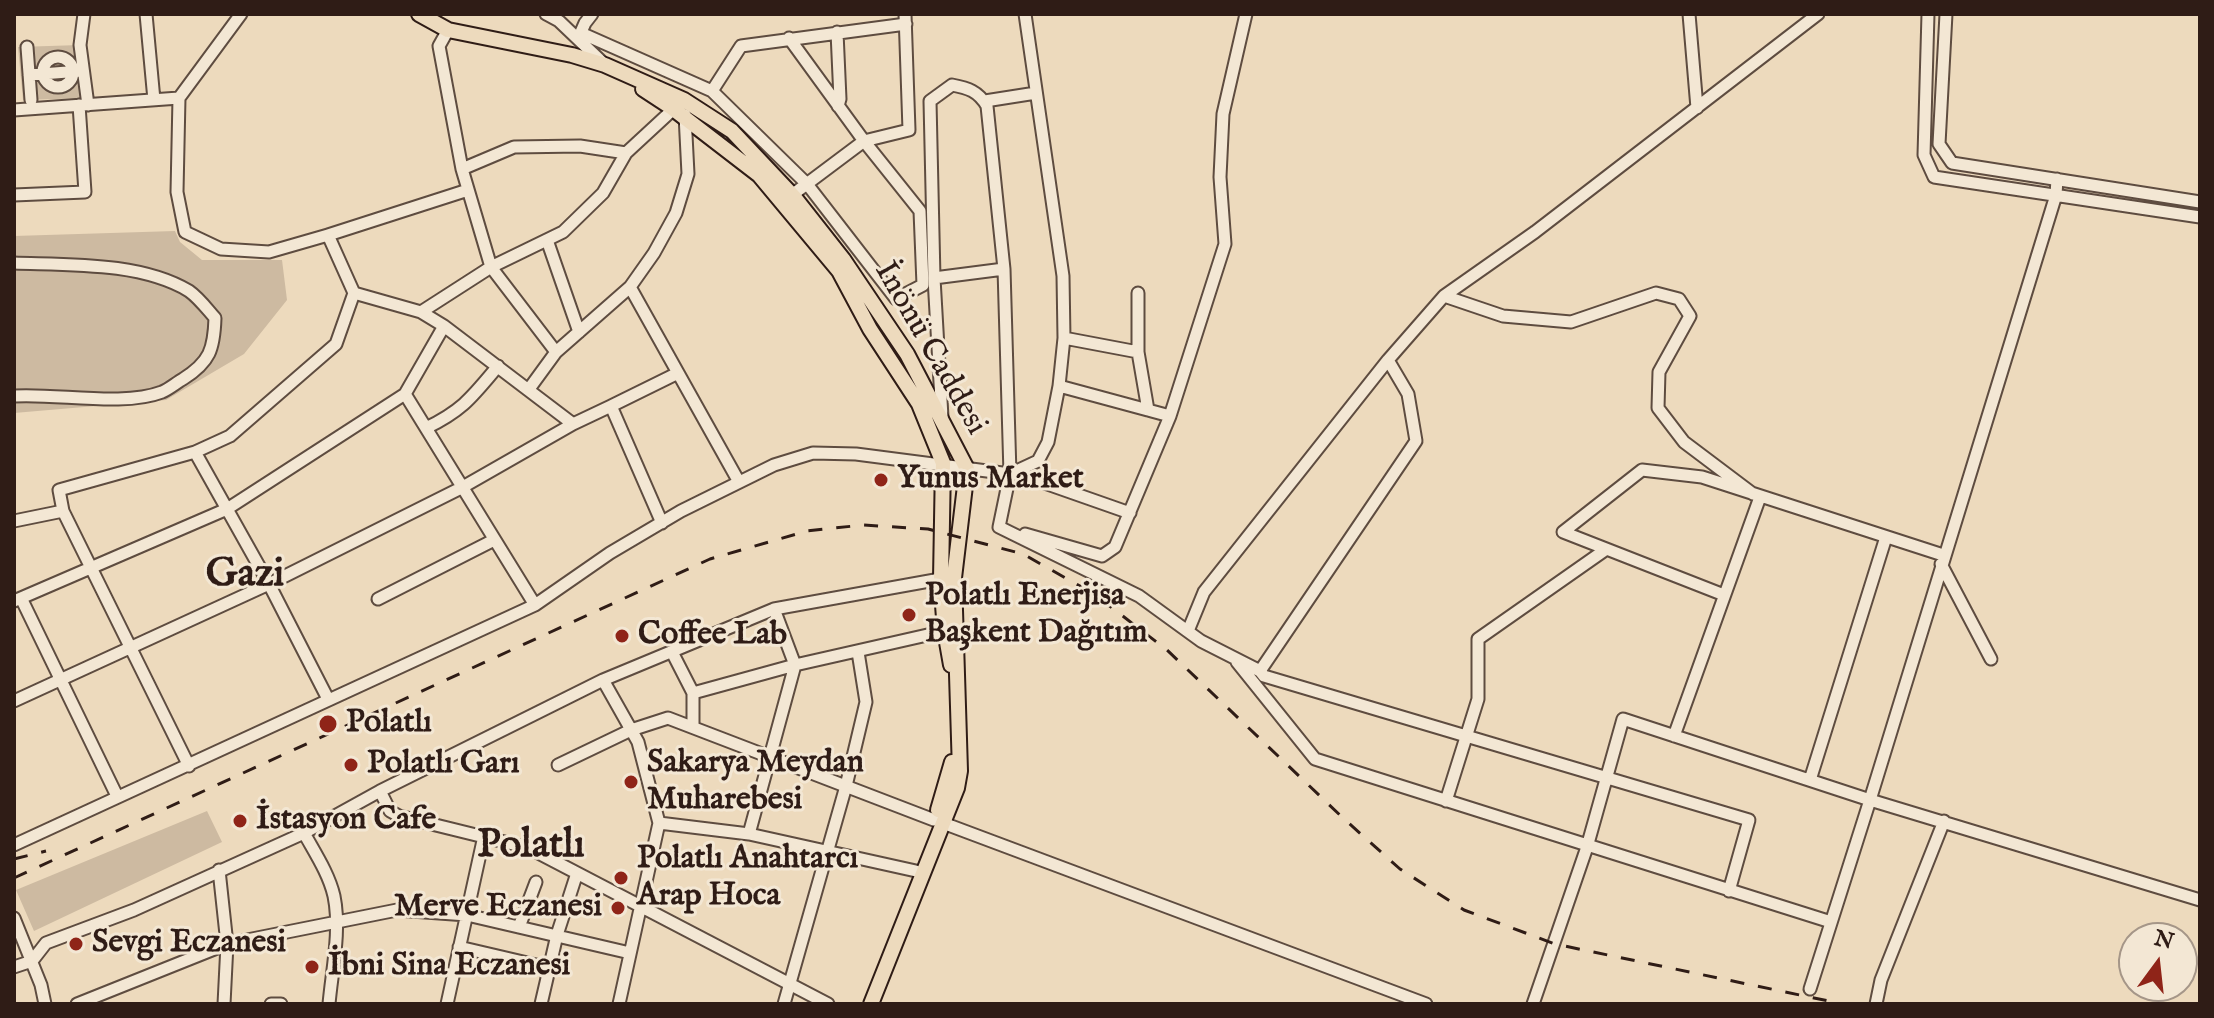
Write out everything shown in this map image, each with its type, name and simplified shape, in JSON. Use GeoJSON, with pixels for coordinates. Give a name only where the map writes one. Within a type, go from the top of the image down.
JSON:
{"type":"FeatureCollection","features":[{"type":"Feature","properties":{"kind":"main road","name":"İnönü Caddesi"},"geometry":{"type":"LineString","coordinates":[[419,14],[448,30],[572,55],[605,65],[732,131],[792,195],[843,259],[907,354],[967,469],[948,578],[945,631],[953,678],[952,767],[939,822],[861,1004]]}},
{"type":"Feature","properties":{"kind":"main road","name":"İnönü Caddesi"},"geometry":{"type":"LineString","coordinates":[[678,104],[686,119],[759,175],[839,271],[870,329],[919,404],[943,463],[960,771],[871,1004]]}},
{"type":"Feature","properties":{"kind":"street"},"geometry":{"type":"LineString","coordinates":[[43,73],[50,85],[62,72],[80,45],[84,14]]}},
{"type":"Feature","properties":{"kind":"street"},"geometry":{"type":"LineString","coordinates":[[146,14],[154,100]]}},
{"type":"Feature","properties":{"kind":"street"},"geometry":{"type":"LineString","coordinates":[[241,14],[179,98],[177,192],[185,232],[221,249],[269,252],[468,190]]}},
{"type":"Feature","properties":{"kind":"street"},"geometry":{"type":"LineString","coordinates":[[546,14],[580,36],[712,91],[807,184],[896,299],[923,285],[920,211],[789,38]]}},
{"type":"Feature","properties":{"kind":"street"},"geometry":{"type":"LineString","coordinates":[[572,55],[592,14]]}},
{"type":"Feature","properties":{"kind":"street"},"geometry":{"type":"LineString","coordinates":[[1013,473],[1038,461],[1048,442],[1064,338],[1063,276],[1025,14]]}},
{"type":"Feature","properties":{"kind":"street"},"geometry":{"type":"LineString","coordinates":[[999,527],[1102,556],[1115,547],[1170,416],[1225,244],[1220,177],[1223,114],[1246,14]]}},
{"type":"Feature","properties":{"kind":"street"},"geometry":{"type":"LineString","coordinates":[[1689,14],[1697,108]]}},
{"type":"Feature","properties":{"kind":"street"},"geometry":{"type":"LineString","coordinates":[[1188,631],[1204,592],[1388,360],[1444,296],[1535,232],[1818,14]]}},
{"type":"Feature","properties":{"kind":"street"},"geometry":{"type":"LineString","coordinates":[[1928,14],[1924,155],[1934,177],[2200,217]]}},
{"type":"Feature","properties":{"kind":"street"},"geometry":{"type":"LineString","coordinates":[[1946,14],[1939,144],[1952,163],[2200,202]]}},
{"type":"Feature","properties":{"kind":"street"},"geometry":{"type":"LineString","coordinates":[[712,91],[741,46],[906,19],[909,130],[864,141],[792,195]]}},
{"type":"Feature","properties":{"kind":"street"},"geometry":{"type":"LineString","coordinates":[[448,30],[439,46],[462,169],[491,267],[556,352]]}},
{"type":"Feature","properties":{"kind":"street"},"geometry":{"type":"LineString","coordinates":[[837,32],[838,106]]}},
{"type":"Feature","properties":{"kind":"street"},"geometry":{"type":"LineString","coordinates":[[580,36],[605,65]]}},
{"type":"Feature","properties":{"kind":"street"},"geometry":{"type":"LineString","coordinates":[[27,47],[31,100]]}},
{"type":"Feature","properties":{"kind":"street"},"geometry":{"type":"LineString","coordinates":[[14,195],[85,192],[83,105],[62,72],[48,61],[43,73]]}},
{"type":"Feature","properties":{"kind":"street"},"geometry":{"type":"LineString","coordinates":[[29,75],[43,73]]}},
{"type":"Feature","properties":{"kind":"street"},"geometry":{"type":"LineString","coordinates":[[909,101],[930,101],[952,85],[970,88],[987,106],[1004,269],[1013,473],[999,527]]}},
{"type":"Feature","properties":{"kind":"street"},"geometry":{"type":"LineString","coordinates":[[985,101],[1036,93]]}},
{"type":"Feature","properties":{"kind":"street"},"geometry":{"type":"LineString","coordinates":[[14,110],[179,98]]}},
{"type":"Feature","properties":{"kind":"street"},"geometry":{"type":"LineString","coordinates":[[930,101],[934,278],[942,421]]}},
{"type":"Feature","properties":{"kind":"street"},"geometry":{"type":"LineString","coordinates":[[421,312],[491,267],[563,232],[603,193],[626,153],[678,104]]}},
{"type":"Feature","properties":{"kind":"street"},"geometry":{"type":"LineString","coordinates":[[529,389],[556,352],[630,287],[654,253],[676,213],[688,174],[686,119]]}},
{"type":"Feature","properties":{"kind":"street"},"geometry":{"type":"LineString","coordinates":[[462,169],[514,147],[580,146],[626,153]]}},
{"type":"Feature","properties":{"kind":"street"},"geometry":{"type":"LineString","coordinates":[[1810,989],[2056,195],[2057,179]]}},
{"type":"Feature","properties":{"kind":"street"},"geometry":{"type":"LineString","coordinates":[[189,766],[90,569],[63,511],[59,490],[195,452],[230,436],[336,344],[354,293],[328,235]]}},
{"type":"Feature","properties":{"kind":"street"},"geometry":{"type":"LineString","coordinates":[[547,240],[579,332]]}},
{"type":"Feature","properties":{"kind":"street"},"geometry":{"type":"LineString","coordinates":[[14,263],[139,272],[170,281],[193,293],[215,318],[211,351],[201,367],[161,392],[116,399],[37,394],[14,396]]}},
{"type":"Feature","properties":{"kind":"street"},"geometry":{"type":"LineString","coordinates":[[934,278],[1004,269]]}},
{"type":"Feature","properties":{"kind":"street"},"geometry":{"type":"LineString","coordinates":[[630,287],[739,482]]}},
{"type":"Feature","properties":{"kind":"street"},"geometry":{"type":"LineString","coordinates":[[354,293],[421,312],[573,424]]}},
{"type":"Feature","properties":{"kind":"street"},"geometry":{"type":"LineString","coordinates":[[1138,293],[1138,352],[1148,410]]}},
{"type":"Feature","properties":{"kind":"street"},"geometry":{"type":"LineString","coordinates":[[1444,296],[1503,316],[1571,322],[1656,293],[1679,299],[1690,316],[1659,372],[1658,408],[1684,442],[1756,496]]}},
{"type":"Feature","properties":{"kind":"street"},"geometry":{"type":"LineString","coordinates":[[117,796],[18,600],[227,509],[405,394],[444,326]]}},
{"type":"Feature","properties":{"kind":"street"},"geometry":{"type":"LineString","coordinates":[[1064,338],[1138,352]]}},
{"type":"Feature","properties":{"kind":"street"},"geometry":{"type":"LineString","coordinates":[[1260,671],[1416,441],[1408,394],[1388,360]]}},
{"type":"Feature","properties":{"kind":"street"},"geometry":{"type":"LineString","coordinates":[[426,428],[454,414],[467,403],[498,366]]}},
{"type":"Feature","properties":{"kind":"street"},"geometry":{"type":"LineString","coordinates":[[14,701],[269,584],[461,488],[573,424],[678,373]]}},
{"type":"Feature","properties":{"kind":"street"},"geometry":{"type":"LineString","coordinates":[[1059,386],[1170,416]]}},
{"type":"Feature","properties":{"kind":"street"},"geometry":{"type":"LineString","coordinates":[[405,394],[535,605]]}},
{"type":"Feature","properties":{"kind":"street"},"geometry":{"type":"LineString","coordinates":[[611,406],[662,523]]}},
{"type":"Feature","properties":{"kind":"street"},"geometry":{"type":"LineString","coordinates":[[195,452],[269,584],[328,699]]}},
{"type":"Feature","properties":{"kind":"street"},"geometry":{"type":"LineString","coordinates":[[14,845],[535,605],[610,553],[662,523],[774,465],[813,453],[856,454],[1013,473],[1130,513]]}},
{"type":"Feature","properties":{"kind":"street"},"geometry":{"type":"LineString","coordinates":[[1724,595],[1563,532],[1642,470],[1702,477],[1886,537],[1942,559],[1991,659]]}},
{"type":"Feature","properties":{"kind":"street"},"geometry":{"type":"LineString","coordinates":[[1674,736],[1756,496]]}},
{"type":"Feature","properties":{"kind":"street"},"geometry":{"type":"LineString","coordinates":[[14,521],[63,511]]}},
{"type":"Feature","properties":{"kind":"street"},"geometry":{"type":"LineString","coordinates":[[999,527],[1139,596],[1188,631],[1264,676],[1749,820],[1729,891]]}},
{"type":"Feature","properties":{"kind":"street"},"geometry":{"type":"LineString","coordinates":[[1810,780],[1886,537]]}},
{"type":"Feature","properties":{"kind":"street"},"geometry":{"type":"LineString","coordinates":[[378,599],[494,540]]}},
{"type":"Feature","properties":{"kind":"street"},"geometry":{"type":"LineString","coordinates":[[1446,801],[1478,699],[1478,639],[1605,550]]}},
{"type":"Feature","properties":{"kind":"street"},"geometry":{"type":"LineString","coordinates":[[14,967],[32,961],[46,943],[134,910],[304,833],[380,791],[603,680],[774,609],[948,578]]}},
{"type":"Feature","properties":{"kind":"street"},"geometry":{"type":"LineString","coordinates":[[749,834],[795,665],[774,609]]}},
{"type":"Feature","properties":{"kind":"street"},"geometry":{"type":"LineString","coordinates":[[693,693],[795,665],[945,631]]}},
{"type":"Feature","properties":{"kind":"street"},"geometry":{"type":"LineString","coordinates":[[672,652],[693,693],[693,727]]}},
{"type":"Feature","properties":{"kind":"street"},"geometry":{"type":"LineString","coordinates":[[784,1004],[846,786],[866,702],[858,652]]}},
{"type":"Feature","properties":{"kind":"street"},"geometry":{"type":"LineString","coordinates":[[1234,659],[1315,759],[1831,922]]}},
{"type":"Feature","properties":{"kind":"street"},"geometry":{"type":"LineString","coordinates":[[603,680],[638,742],[659,823],[619,1004]]}},
{"type":"Feature","properties":{"kind":"street"},"geometry":{"type":"LineString","coordinates":[[558,765],[631,730],[668,718],[1426,1004]]}},
{"type":"Feature","properties":{"kind":"street"},"geometry":{"type":"LineString","coordinates":[[1533,1004],[1587,847],[1623,719],[1870,800],[2200,900]]}},
{"type":"Feature","properties":{"kind":"street"},"geometry":{"type":"LineString","coordinates":[[380,791],[390,811],[399,816],[529,848],[828,1004]]}},
{"type":"Feature","properties":{"kind":"street"},"geometry":{"type":"LineString","coordinates":[[1876,1004],[1881,980],[1944,821]]}},
{"type":"Feature","properties":{"kind":"street"},"geometry":{"type":"LineString","coordinates":[[659,823],[749,834],[916,871]]}},
{"type":"Feature","properties":{"kind":"street"},"geometry":{"type":"LineString","coordinates":[[304,833],[334,896],[336,921],[329,1004]]}},
{"type":"Feature","properties":{"kind":"street"},"geometry":{"type":"LineString","coordinates":[[447,1004],[484,836]]}},
{"type":"Feature","properties":{"kind":"street"},"geometry":{"type":"LineString","coordinates":[[219,870],[227,944],[224,1004]]}},
{"type":"Feature","properties":{"kind":"street"},"geometry":{"type":"LineString","coordinates":[[541,1004],[557,935],[577,873]]}},
{"type":"Feature","properties":{"kind":"street"},"geometry":{"type":"LineString","coordinates":[[519,927],[536,882]]}},
{"type":"Feature","properties":{"kind":"street"},"geometry":{"type":"LineString","coordinates":[[77,1004],[227,944],[397,910],[467,915],[630,953]]}},
{"type":"Feature","properties":{"kind":"street"},"geometry":{"type":"LineString","coordinates":[[14,918],[45,1004]]}},
{"type":"Feature","properties":{"kind":"street"},"geometry":{"type":"LineString","coordinates":[[459,947],[549,968]]}},
{"type":"Feature","properties":{"kind":"street"},"geometry":{"type":"LineString","coordinates":[[271,1004],[281,1004]]}},
{"type":"Feature","properties":{"kind":"shaded area"},"geometry":{"type":"Polygon","coordinates":[[[80,45],[87,98],[23,100],[18,47],[80,45]]]}},
{"type":"Feature","properties":{"kind":"shaded area"},"geometry":{"type":"Polygon","coordinates":[[[175,231],[180,242],[202,260],[282,260],[287,300],[244,354],[166,400],[14,413],[14,236],[175,231]]]}},
{"type":"Feature","properties":{"kind":"shaded area"},"geometry":{"type":"Polygon","coordinates":[[[207,811],[222,842],[34,931],[16,890],[207,811]]]}},
{"type":"Feature","properties":{"kind":"railway"},"geometry":{"type":"LineString","coordinates":[[14,878],[710,559],[807,531],[863,525],[928,529],[1023,554],[1094,594],[1167,650],[1400,869],[1464,910],[1555,944],[1843,1004]]}},
{"type":"Feature","properties":{"kind":"railway"},"geometry":{"type":"LineString","coordinates":[[14,859],[46,851]]}},
{"type":"Feature","properties":{"kind":"place","name":"Yunus Market"},"geometry":{"type":"Point","coordinates":[881,480]}},
{"type":"Feature","properties":{"kind":"place","name":"Polatlı Enerjisa Başkent Dağıtım"},"geometry":{"type":"Point","coordinates":[909,615]}},
{"type":"Feature","properties":{"kind":"place","name":"Coffee Lab"},"geometry":{"type":"Point","coordinates":[622,636]}},
{"type":"Feature","properties":{"kind":"place","name":"Polatlı"},"geometry":{"type":"Point","coordinates":[328,724]}},
{"type":"Feature","properties":{"kind":"place","name":"Polatlı Garı"},"geometry":{"type":"Point","coordinates":[351,765]}},
{"type":"Feature","properties":{"kind":"place","name":"Sakarya Meydan Muharebesi"},"geometry":{"type":"Point","coordinates":[631,782]}},
{"type":"Feature","properties":{"kind":"place","name":"İstasyon Cafe"},"geometry":{"type":"Point","coordinates":[240,821]}},
{"type":"Feature","properties":{"kind":"place","name":"Polatlı Anahtarcı Arap Hoca"},"geometry":{"type":"Point","coordinates":[621,878]}},
{"type":"Feature","properties":{"kind":"place","name":"Merve Eczanesi"},"geometry":{"type":"Point","coordinates":[618,908]}},
{"type":"Feature","properties":{"kind":"place","name":"Sevgi Eczanesi"},"geometry":{"type":"Point","coordinates":[76,944]}},
{"type":"Feature","properties":{"kind":"place","name":"İbni Sina Eczanesi"},"geometry":{"type":"Point","coordinates":[312,967]}},
{"type":"Feature","properties":{"kind":"district","name":"Gazi"},"geometry":{"type":"Point","coordinates":[245,577]}},
{"type":"Feature","properties":{"kind":"district","name":"Polatlı"},"geometry":{"type":"Point","coordinates":[531,848]}}]}
